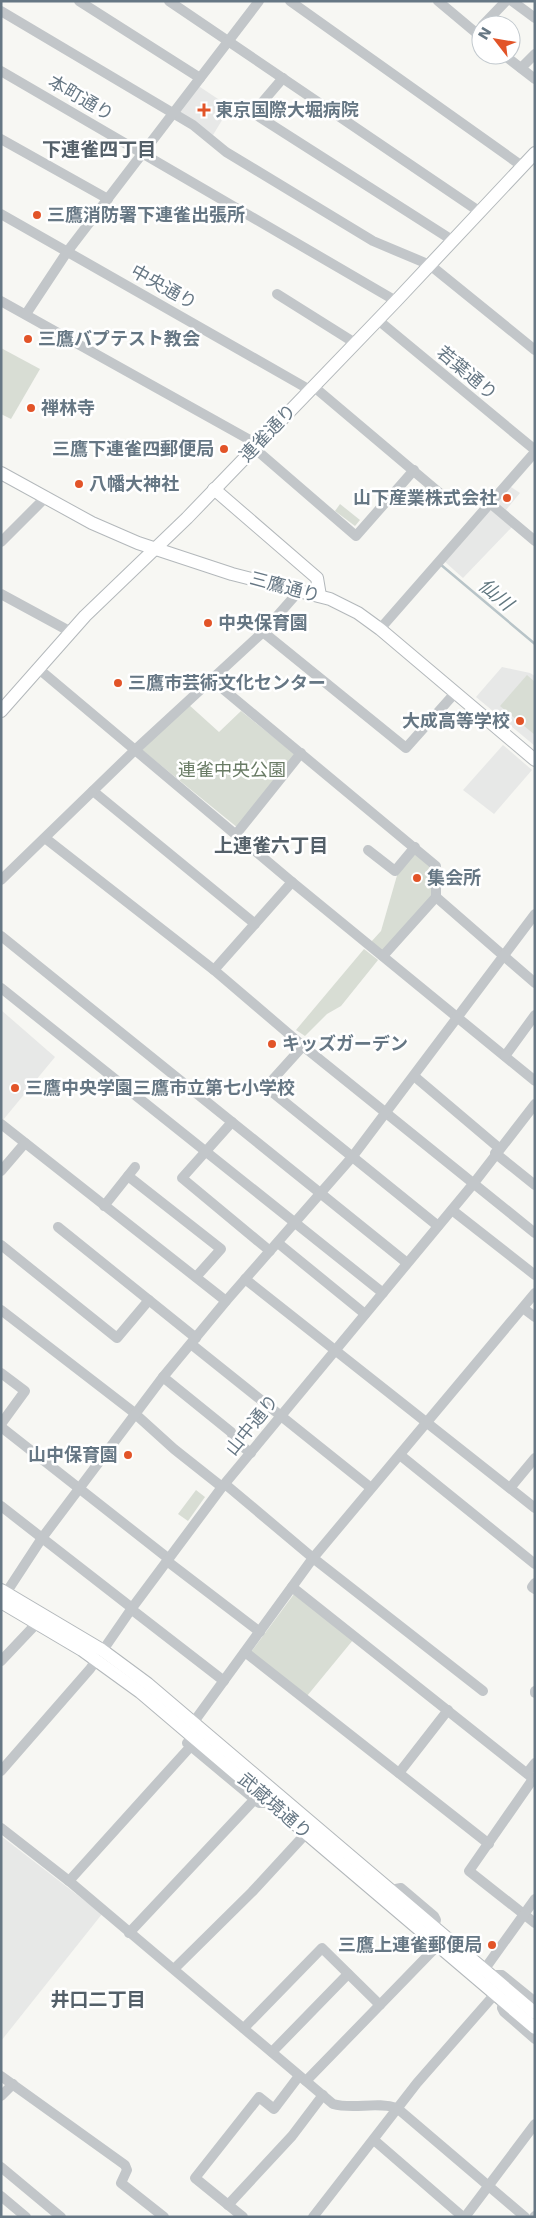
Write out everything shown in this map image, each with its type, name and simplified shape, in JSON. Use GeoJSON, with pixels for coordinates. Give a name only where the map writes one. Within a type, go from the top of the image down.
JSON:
{"type":"FeatureCollection","features":[{"type":"Feature","properties":{"kind":"main road","name":"連雀通り"},"geometry":{"type":"LineString","coordinates":[[1,711],[40,670],[71,632],[155,550],[356,343],[535,153]]}},
{"type":"Feature","properties":{"kind":"main road","name":"三鷹通り"},"geometry":{"type":"LineString","coordinates":[[1,473],[92,523],[155,550],[232,574],[320,596],[358,613],[380,628],[535,760]]}},
{"type":"Feature","properties":{"kind":"main road"},"geometry":{"type":"LineString","coordinates":[[214,489],[317,578],[320,596]]}},
{"type":"Feature","properties":{"kind":"main road","name":"武蔵境通り"},"geometry":{"type":"LineString","coordinates":[[3,1595],[37,1623],[100,1655]]}},
{"type":"Feature","properties":{"kind":"main road","name":"武蔵境通り"},"geometry":{"type":"LineString","coordinates":[[3,1595],[100,1655],[190,1727],[310,1829],[351,1871],[487,1973],[535,2013]]}},
{"type":"Feature","properties":{"kind":"main road","name":"武蔵境通り"},"geometry":{"type":"LineString","coordinates":[[190,1727],[272,1803],[340,1847],[434,1927],[442,1941],[499,1997],[535,2028]]}},
{"type":"Feature","properties":{"kind":"main road"},"geometry":{"type":"LineString","coordinates":[[340,1847],[336,1847],[335,1850],[345,1859],[351,1871]]}},
{"type":"Feature","properties":{"kind":"street"},"geometry":{"type":"LineString","coordinates":[[79,1],[200,78]]}},
{"type":"Feature","properties":{"kind":"street"},"geometry":{"type":"LineString","coordinates":[[169,1],[480,212]]}},
{"type":"Feature","properties":{"kind":"street"},"geometry":{"type":"LineString","coordinates":[[26,314],[67,252],[259,1]]}},
{"type":"Feature","properties":{"kind":"street"},"geometry":{"type":"LineString","coordinates":[[290,1],[522,166]]}},
{"type":"Feature","properties":{"kind":"street"},"geometry":{"type":"LineString","coordinates":[[438,1],[471,22]]}},
{"type":"Feature","properties":{"kind":"street"},"geometry":{"type":"LineString","coordinates":[[494,15],[506,1]]}},
{"type":"Feature","properties":{"kind":"street"},"geometry":{"type":"LineString","coordinates":[[512,1],[535,18]]}},
{"type":"Feature","properties":{"kind":"street"},"geometry":{"type":"LineString","coordinates":[[1,11],[194,125],[226,152],[373,241],[430,265],[535,350]]}},
{"type":"Feature","properties":{"kind":"street"},"geometry":{"type":"LineString","coordinates":[[521,68],[535,54]]}},
{"type":"Feature","properties":{"kind":"street"},"geometry":{"type":"LineString","coordinates":[[517,65],[535,79]]}},
{"type":"Feature","properties":{"kind":"street","name":"本町通り"},"geometry":{"type":"LineString","coordinates":[[1,71],[396,301]]}},
{"type":"Feature","properties":{"kind":"street"},"geometry":{"type":"LineString","coordinates":[[283,78],[253,113],[452,240]]}},
{"type":"Feature","properties":{"kind":"street"},"geometry":{"type":"LineString","coordinates":[[1,139],[108,199]]}},
{"type":"Feature","properties":{"kind":"street","name":"中央通り"},"geometry":{"type":"LineString","coordinates":[[1,214],[311,388],[414,470],[448,500]]}},
{"type":"Feature","properties":{"kind":"street"},"geometry":{"type":"LineString","coordinates":[[277,294],[356,343]]}},
{"type":"Feature","properties":{"kind":"street"},"geometry":{"type":"LineString","coordinates":[[1,300],[255,446],[356,536],[414,470]]}},
{"type":"Feature","properties":{"kind":"street","name":"若葉通り"},"geometry":{"type":"LineString","coordinates":[[378,320],[535,451]]}},
{"type":"Feature","properties":{"kind":"street"},"geometry":{"type":"LineString","coordinates":[[380,628],[535,451]]}},
{"type":"Feature","properties":{"kind":"street"},"geometry":{"type":"LineString","coordinates":[[1,542],[46,497]]}},
{"type":"Feature","properties":{"kind":"street"},"geometry":{"type":"LineString","coordinates":[[490,503],[535,541]]}},
{"type":"Feature","properties":{"kind":"street"},"geometry":{"type":"LineString","coordinates":[[1,880],[135,750],[263,632],[300,590]]}},
{"type":"Feature","properties":{"kind":"street"},"geometry":{"type":"LineString","coordinates":[[1,594],[71,632]]}},
{"type":"Feature","properties":{"kind":"street"},"geometry":{"type":"LineString","coordinates":[[263,632],[406,748],[455,693]]}},
{"type":"Feature","properties":{"kind":"street"},"geometry":{"type":"LineString","coordinates":[[40,670],[292,882],[535,1081]]}},
{"type":"Feature","properties":{"kind":"street"},"geometry":{"type":"LineString","coordinates":[[211,679],[436,866],[436,897],[383,956]]}},
{"type":"Feature","properties":{"kind":"street"},"geometry":{"type":"LineString","coordinates":[[237,834],[301,753]]}},
{"type":"Feature","properties":{"kind":"street"},"geometry":{"type":"LineString","coordinates":[[93,791],[255,924]]}},
{"type":"Feature","properties":{"kind":"street"},"geometry":{"type":"LineString","coordinates":[[45,838],[214,970],[303,1046],[535,1233]]}},
{"type":"Feature","properties":{"kind":"street"},"geometry":{"type":"LineString","coordinates":[[368,850],[395,871],[415,847]]}},
{"type":"Feature","properties":{"kind":"street"},"geometry":{"type":"LineString","coordinates":[[214,970],[292,882]]}},
{"type":"Feature","properties":{"kind":"street"},"geometry":{"type":"LineString","coordinates":[[436,897],[504,954],[535,983]]}},
{"type":"Feature","properties":{"kind":"street"},"geometry":{"type":"LineString","coordinates":[[3,1595],[42,1538],[163,1377],[226,1301],[321,1194],[387,1114],[457,1016],[535,914]]}},
{"type":"Feature","properties":{"kind":"street"},"geometry":{"type":"LineString","coordinates":[[1,936],[408,1263]]}},
{"type":"Feature","properties":{"kind":"street"},"geometry":{"type":"LineString","coordinates":[[1,988],[383,1293]]}},
{"type":"Feature","properties":{"kind":"street"},"geometry":{"type":"LineString","coordinates":[[505,1056],[535,1014]]}},
{"type":"Feature","properties":{"kind":"street"},"geometry":{"type":"LineString","coordinates":[[303,1046],[266,1086],[438,1226]]}},
{"type":"Feature","properties":{"kind":"street"},"geometry":{"type":"LineString","coordinates":[[414,1076],[535,1185]]}},
{"type":"Feature","properties":{"kind":"street","name":"山中通り"},"geometry":{"type":"LineString","coordinates":[[1,1771],[100,1655],[224,1486],[474,1183],[535,1104]]}},
{"type":"Feature","properties":{"kind":"street"},"geometry":{"type":"LineString","coordinates":[[232,1122],[182,1178],[270,1251]]}},
{"type":"Feature","properties":{"kind":"street"},"geometry":{"type":"LineString","coordinates":[[1,1124],[226,1301]]}},
{"type":"Feature","properties":{"kind":"street"},"geometry":{"type":"LineString","coordinates":[[1,1171],[25,1143]]}},
{"type":"Feature","properties":{"kind":"street"},"geometry":{"type":"LineString","coordinates":[[104,1206],[135,1167]]}},
{"type":"Feature","properties":{"kind":"street"},"geometry":{"type":"LineString","coordinates":[[128,1176],[221,1249],[196,1277]]}},
{"type":"Feature","properties":{"kind":"street"},"geometry":{"type":"LineString","coordinates":[[452,1210],[535,1275]]}},
{"type":"Feature","properties":{"kind":"street"},"geometry":{"type":"LineString","coordinates":[[58,1227],[149,1300],[193,1341],[280,1416],[371,1488]]}},
{"type":"Feature","properties":{"kind":"street"},"geometry":{"type":"LineString","coordinates":[[278,1243],[365,1314]]}},
{"type":"Feature","properties":{"kind":"street"},"geometry":{"type":"LineString","coordinates":[[1,1245],[117,1338],[149,1300]]}},
{"type":"Feature","properties":{"kind":"street"},"geometry":{"type":"LineString","coordinates":[[245,1279],[535,1508]]}},
{"type":"Feature","properties":{"kind":"street"},"geometry":{"type":"LineString","coordinates":[[272,1803],[259,1803],[254,1800],[191,1746],[186,1739],[190,1727],[313,1558],[535,1293]]}},
{"type":"Feature","properties":{"kind":"street"},"geometry":{"type":"LineString","coordinates":[[523,1308],[535,1318]]}},
{"type":"Feature","properties":{"kind":"street"},"geometry":{"type":"LineString","coordinates":[[1,1310],[483,1691]]}},
{"type":"Feature","properties":{"kind":"street"},"geometry":{"type":"LineString","coordinates":[[1,1373],[25,1392],[1,1424]]}},
{"type":"Feature","properties":{"kind":"street"},"geometry":{"type":"LineString","coordinates":[[163,1377],[231,1432],[235,1441],[251,1453]]}},
{"type":"Feature","properties":{"kind":"street"},"geometry":{"type":"LineString","coordinates":[[1,1428],[260,1632]]}},
{"type":"Feature","properties":{"kind":"street"},"geometry":{"type":"LineString","coordinates":[[400,1454],[535,1564]]}},
{"type":"Feature","properties":{"kind":"street"},"geometry":{"type":"LineString","coordinates":[[510,1488],[535,1458]]}},
{"type":"Feature","properties":{"kind":"street"},"geometry":{"type":"LineString","coordinates":[[1,1506],[224,1681]]}},
{"type":"Feature","properties":{"kind":"street"},"geometry":{"type":"LineString","coordinates":[[535,1583],[532,1587],[535,1589]]}},
{"type":"Feature","properties":{"kind":"street"},"geometry":{"type":"LineString","coordinates":[[292,1587],[532,1777]]}},
{"type":"Feature","properties":{"kind":"street"},"geometry":{"type":"LineString","coordinates":[[1,1661],[37,1623]]}},
{"type":"Feature","properties":{"kind":"street"},"geometry":{"type":"LineString","coordinates":[[245,1652],[489,1844]]}},
{"type":"Feature","properties":{"kind":"street"},"geometry":{"type":"LineString","coordinates":[[398,1773],[448,1710]]}},
{"type":"Feature","properties":{"kind":"street"},"geometry":{"type":"LineString","coordinates":[[69,1880],[191,1746]]}},
{"type":"Feature","properties":{"kind":"street"},"geometry":{"type":"LineString","coordinates":[[535,1764],[532,1777],[489,1844],[469,1871],[535,1923]]}},
{"type":"Feature","properties":{"kind":"street"},"geometry":{"type":"LineString","coordinates":[[129,1933],[254,1800]]}},
{"type":"Feature","properties":{"kind":"street"},"geometry":{"type":"LineString","coordinates":[[1,1828],[69,1880],[129,1933],[333,2104],[342,2107],[385,2104],[398,2108],[525,2217]]}},
{"type":"Feature","properties":{"kind":"street"},"geometry":{"type":"LineString","coordinates":[[174,1969],[252,1892],[310,1829]]}},
{"type":"Feature","properties":{"kind":"street"},"geometry":{"type":"LineString","coordinates":[[535,1899],[522,1914],[487,1973],[502,1975],[535,2002]]}},
{"type":"Feature","properties":{"kind":"street"},"geometry":{"type":"LineString","coordinates":[[243,2217],[196,2178],[259,2097],[274,2109],[302,2078],[380,2005],[442,1941]]}},
{"type":"Feature","properties":{"kind":"street"},"geometry":{"type":"LineString","coordinates":[[244,2028],[322,1948],[380,2005]]}},
{"type":"Feature","properties":{"kind":"street"},"geometry":{"type":"LineString","coordinates":[[272,2052],[348,1974]]}},
{"type":"Feature","properties":{"kind":"street"},"geometry":{"type":"LineString","coordinates":[[499,1997],[504,2012],[535,2039]]}},
{"type":"Feature","properties":{"kind":"street"},"geometry":{"type":"LineString","coordinates":[[313,2217],[398,2108],[499,1997]]}},
{"type":"Feature","properties":{"kind":"street"},"geometry":{"type":"LineString","coordinates":[[1,2076],[125,2164],[127,2170],[121,2183],[164,2217]]}},
{"type":"Feature","properties":{"kind":"street"},"geometry":{"type":"LineString","coordinates":[[1,2096],[13,2084]]}},
{"type":"Feature","properties":{"kind":"street"},"geometry":{"type":"LineString","coordinates":[[228,2205],[292,2136],[323,2095]]}},
{"type":"Feature","properties":{"kind":"street"},"geometry":{"type":"LineString","coordinates":[[374,2140],[464,2217],[535,2124]]}},
{"type":"Feature","properties":{"kind":"street"},"geometry":{"type":"LineString","coordinates":[[1,2167],[61,2217]]}},
{"type":"Feature","properties":{"kind":"street"},"geometry":{"type":"LineString","coordinates":[[1,2196],[26,2217]]}},
{"type":"Feature","properties":{"kind":"shaded area","name":"東京国際大堀病院"},"geometry":{"type":"Polygon","coordinates":[[[197,85],[230,107],[213,135],[177,113],[197,85]]]}},
{"type":"Feature","properties":{"kind":"shaded area"},"geometry":{"type":"Polygon","coordinates":[[[508,485],[520,493],[501,516],[512,527],[463,578],[444,561],[508,485]]]}},
{"type":"Feature","properties":{"kind":"shaded area","name":"大成高等学校"},"geometry":{"type":"Polygon","coordinates":[[[502,667],[530,673],[535,676],[535,746],[476,697],[502,667]]]}},
{"type":"Feature","properties":{"kind":"shaded area","name":"大成高等学校"},"geometry":{"type":"Polygon","coordinates":[[[503,745],[532,770],[494,814],[463,790],[503,745]]]}},
{"type":"Feature","properties":{"kind":"shaded area","name":"三鷹中央学園三鷹市立第七小学校"},"geometry":{"type":"Polygon","coordinates":[[[1,1010],[55,1057],[3,1120],[1,1119],[1,1010]]]}},
{"type":"Feature","properties":{"kind":"shaded area"},"geometry":{"type":"Polygon","coordinates":[[[1,1836],[102,1914],[1,2041],[1,1836]]]}},
{"type":"Feature","properties":{"kind":"green space"},"geometry":{"type":"Polygon","coordinates":[[[1,348],[40,369],[11,419],[1,414],[1,348]]]}},
{"type":"Feature","properties":{"kind":"green space"},"geometry":{"type":"Polygon","coordinates":[[[340,504],[360,520],[355,526],[335,511],[340,504]]]}},
{"type":"Feature","properties":{"kind":"green space"},"geometry":{"type":"Polygon","coordinates":[[[527,675],[535,682],[535,735],[500,706],[527,675]]]}},
{"type":"Feature","properties":{"kind":"green space","name":"連雀中央公園"},"geometry":{"type":"Polygon","coordinates":[[[188,704],[219,732],[241,711],[296,755],[238,828],[142,750],[188,704]]]}},
{"type":"Feature","properties":{"kind":"green space"},"geometry":{"type":"Polygon","coordinates":[[[414,852],[432,867],[434,895],[383,952],[371,942],[381,931],[398,872],[414,852]]]}},
{"type":"Feature","properties":{"kind":"green space"},"geometry":{"type":"Polygon","coordinates":[[[364,949],[378,960],[341,1006],[327,1014],[305,1036],[296,1030],[364,949]]]}},
{"type":"Feature","properties":{"kind":"green space"},"geometry":{"type":"Polygon","coordinates":[[[196,1490],[205,1497],[188,1521],[178,1514],[196,1490]]]}},
{"type":"Feature","properties":{"kind":"green space"},"geometry":{"type":"Polygon","coordinates":[[[294,1594],[353,1640],[307,1696],[251,1652],[294,1594]]]}},
{"type":"Feature","properties":{"kind":"waterway","name":"仙川"},"geometry":{"type":"LineString","coordinates":[[440,564],[535,644]]}},
{"type":"Feature","properties":{"kind":"place","name":"東京国際大堀病院"},"geometry":{"type":"Point","coordinates":[204,110]}},
{"type":"Feature","properties":{"kind":"place","name":"三鷹消防署下連雀出張所"},"geometry":{"type":"Point","coordinates":[37,215]}},
{"type":"Feature","properties":{"kind":"place","name":"三鷹バプテスト教会"},"geometry":{"type":"Point","coordinates":[28,339]}},
{"type":"Feature","properties":{"kind":"place","name":"禅林寺"},"geometry":{"type":"Point","coordinates":[31,408]}},
{"type":"Feature","properties":{"kind":"place","name":"三鷹下連雀四郵便局"},"geometry":{"type":"Point","coordinates":[224,449]}},
{"type":"Feature","properties":{"kind":"place","name":"八幡大神社"},"geometry":{"type":"Point","coordinates":[79,484]}},
{"type":"Feature","properties":{"kind":"place","name":"山下産業株式会社"},"geometry":{"type":"Point","coordinates":[507,498]}},
{"type":"Feature","properties":{"kind":"place","name":"中央保育園"},"geometry":{"type":"Point","coordinates":[208,623]}},
{"type":"Feature","properties":{"kind":"place","name":"三鷹市芸術文化センター"},"geometry":{"type":"Point","coordinates":[118,683]}},
{"type":"Feature","properties":{"kind":"place","name":"大成高等学校"},"geometry":{"type":"Point","coordinates":[520,721]}},
{"type":"Feature","properties":{"kind":"place","name":"集会所"},"geometry":{"type":"Point","coordinates":[417,878]}},
{"type":"Feature","properties":{"kind":"place","name":"キッズガーデン"},"geometry":{"type":"Point","coordinates":[272,1044]}},
{"type":"Feature","properties":{"kind":"place","name":"三鷹中央学園三鷹市立第七小学校"},"geometry":{"type":"Point","coordinates":[15,1088]}},
{"type":"Feature","properties":{"kind":"place","name":"山中保育園"},"geometry":{"type":"Point","coordinates":[128,1455]}},
{"type":"Feature","properties":{"kind":"place","name":"三鷹上連雀郵便局"},"geometry":{"type":"Point","coordinates":[492,1945]}},
{"type":"Feature","properties":{"kind":"district","name":"下連雀四丁目"},"geometry":{"type":"Point","coordinates":[99,149]}},
{"type":"Feature","properties":{"kind":"district","name":"上連雀六丁目"},"geometry":{"type":"Point","coordinates":[271,845]}},
{"type":"Feature","properties":{"kind":"district","name":"井口二丁目"},"geometry":{"type":"Point","coordinates":[98,1999]}}]}
